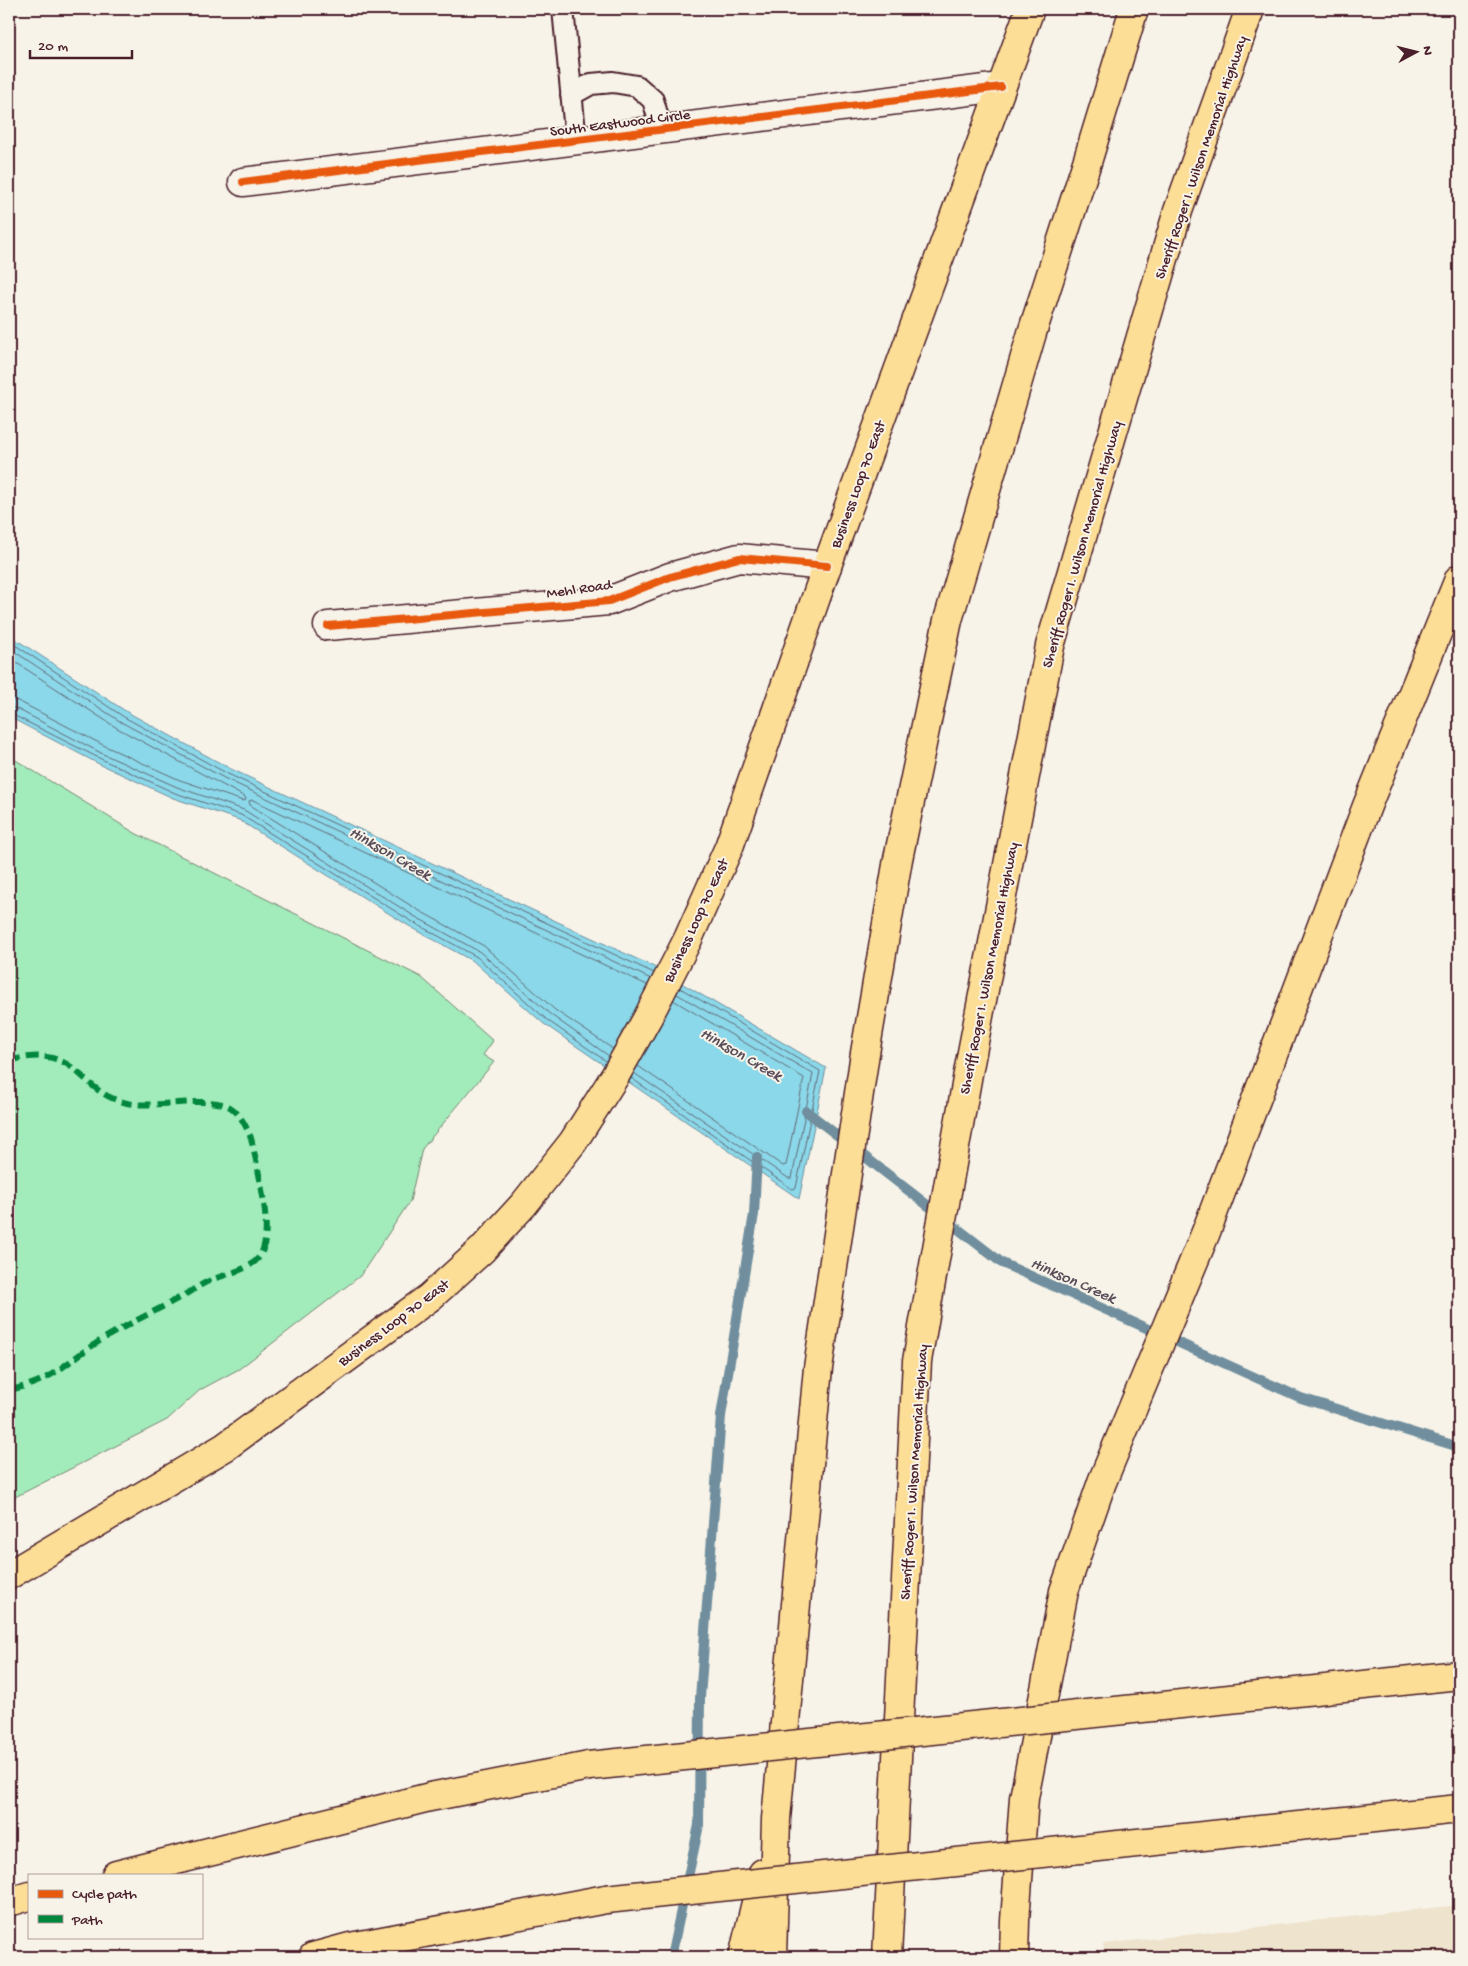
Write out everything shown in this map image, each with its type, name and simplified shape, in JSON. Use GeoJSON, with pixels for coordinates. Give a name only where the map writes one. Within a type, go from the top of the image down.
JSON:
{"type":"FeatureCollection","features":[{"type":"Feature","properties":{"kind":"main road","name":"Business Loop 70 East"},"geometry":{"type":"LineString","coordinates":[[9,1576],[225,1447],[430,1297],[482,1250],[524,1204],[573,1142],[616,1076],[648,1017],[688,939],[729,847],[827,566],[1030,9]]}},
{"type":"Feature","properties":{"kind":"main road"},"geometry":{"type":"LineString","coordinates":[[772,1957],[776,1818],[818,1368],[865,1053],[898,859],[948,620],[1032,333],[1134,9]]}},
{"type":"Feature","properties":{"kind":"main road","name":"Sheriff Roger I. Wilson Memorial Highway"},"geometry":{"type":"LineString","coordinates":[[887,1957],[918,1361],[969,1068],[1050,646],[1178,211],[1250,9]]}},
{"type":"Feature","properties":{"kind":"main road"},"geometry":{"type":"LineString","coordinates":[[1014,1957],[1024,1798],[1064,1591],[1102,1482],[1206,1232],[1367,806],[1459,579]]}},
{"type":"Feature","properties":{"kind":"main road"},"geometry":{"type":"LineString","coordinates":[[120,1874],[430,1797],[589,1766],[1459,1675]]}},
{"type":"Feature","properties":{"kind":"main road"},"geometry":{"type":"LineString","coordinates":[[313,1957],[350,1947],[606,1899],[1459,1809]]}},
{"type":"Feature","properties":{"kind":"main road"},"geometry":{"type":"LineString","coordinates":[[743,1957],[776,1818]]}},
{"type":"Feature","properties":{"kind":"main road"},"geometry":{"type":"LineString","coordinates":[[9,1902],[28,1896]]}},
{"type":"Feature","properties":{"kind":"street","name":"South Eastwood Circle"},"geometry":{"type":"LineString","coordinates":[[243,182],[576,142],[1001,87]]}},
{"type":"Feature","properties":{"kind":"street","name":"Mehl Road"},"geometry":{"type":"LineString","coordinates":[[328,626],[609,601],[670,577],[739,558],[827,566]]}},
{"type":"Feature","properties":{"kind":"lane"},"geometry":{"type":"LineString","coordinates":[[563,9],[576,142]]}},
{"type":"Feature","properties":{"kind":"lane"},"geometry":{"type":"LineString","coordinates":[[570,95],[591,84],[613,82],[637,86],[653,100],[662,130]]}},
{"type":"Feature","properties":{"kind":"shaded area"},"geometry":{"type":"Polygon","coordinates":[[[1459,1905],[1459,1957],[1105,1957],[1103,1944],[1459,1905]]]}},
{"type":"Feature","properties":{"kind":"green space"},"geometry":{"type":"Polygon","coordinates":[[[9,756],[135,833],[421,977],[493,1041],[483,1055],[494,1062],[422,1149],[410,1201],[360,1276],[239,1369],[200,1390],[167,1420],[9,1500],[9,756]]]}},
{"type":"Feature","properties":{"kind":"water"},"geometry":{"type":"Polygon","coordinates":[[[9,635],[127,712],[231,769],[654,967],[826,1068],[799,1199],[544,1024],[474,962],[409,926],[239,820],[173,798],[99,764],[9,717],[9,635]]]}},
{"type":"Feature","properties":{"kind":"waterway","name":"Hinkson Creek"},"geometry":{"type":"LineString","coordinates":[[806,1111],[1002,1263],[1301,1398],[1459,1447]]}},
{"type":"Feature","properties":{"kind":"waterway"},"geometry":{"type":"LineString","coordinates":[[671,1957],[699,1825],[700,1698],[721,1416],[754,1214],[757,1157]]}},
{"type":"Feature","properties":{"kind":"marked path"},"geometry":{"type":"LineString","coordinates":[[9,1061],[33,1057],[50,1058],[64,1063],[75,1070],[97,1089],[110,1097],[127,1103],[208,1102],[230,1107],[240,1117],[251,1138],[263,1197],[266,1229],[265,1243],[261,1254],[250,1265],[208,1281],[119,1330],[45,1378],[35,1383],[9,1390]]}},
{"type":"Feature","properties":{"kind":"cycle path"},"geometry":{"type":"LineString","coordinates":[[243,182],[1001,87]]}},
{"type":"Feature","properties":{"kind":"cycle path"},"geometry":{"type":"LineString","coordinates":[[328,626],[609,601],[670,577],[739,558],[827,566]]}}]}
